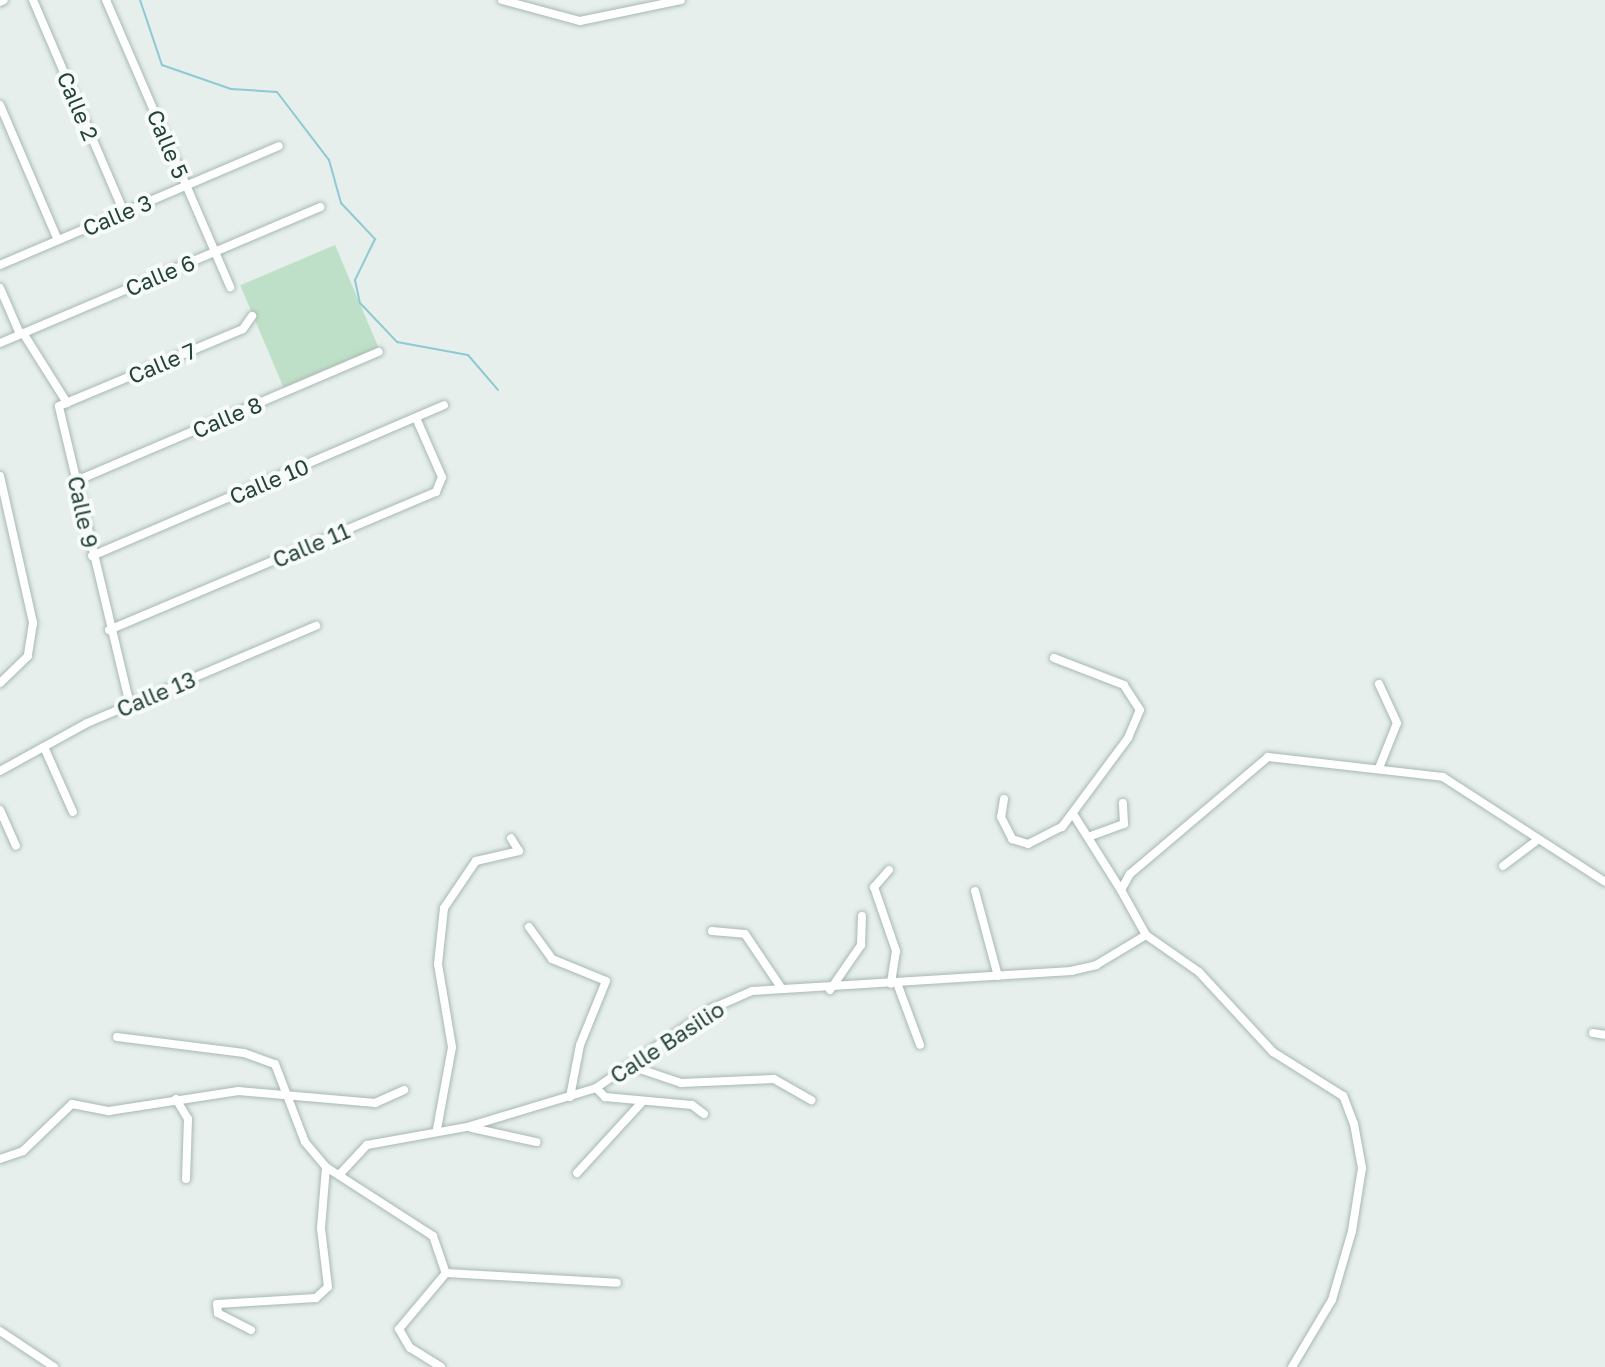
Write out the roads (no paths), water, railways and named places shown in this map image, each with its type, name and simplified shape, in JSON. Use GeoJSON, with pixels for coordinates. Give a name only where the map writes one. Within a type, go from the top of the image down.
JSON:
{"type":"FeatureCollection","features":[{"type":"Feature","properties":{"kind":"street","name":"Calle 2"},"geometry":{"type":"LineString","coordinates":[[33,0],[124,212]]}},
{"type":"Feature","properties":{"kind":"street","name":"Calle 5"},"geometry":{"type":"LineString","coordinates":[[106,0],[230,287]]}},
{"type":"Feature","properties":{"kind":"street"},"geometry":{"type":"LineString","coordinates":[[502,0],[580,21],[681,0]]}},
{"type":"Feature","properties":{"kind":"street"},"geometry":{"type":"LineString","coordinates":[[0,105],[58,240]]}},
{"type":"Feature","properties":{"kind":"street","name":"Calle 3"},"geometry":{"type":"LineString","coordinates":[[0,265],[279,146]]}},
{"type":"Feature","properties":{"kind":"street","name":"Calle 6"},"geometry":{"type":"LineString","coordinates":[[0,343],[320,207]]}},
{"type":"Feature","properties":{"kind":"street"},"geometry":{"type":"LineString","coordinates":[[0,288],[21,334],[67,403]]}},
{"type":"Feature","properties":{"kind":"street","name":"Calle 7"},"geometry":{"type":"LineString","coordinates":[[67,403],[243,329],[252,316]]}},
{"type":"Feature","properties":{"kind":"street","name":"Calle 8"},"geometry":{"type":"LineString","coordinates":[[76,481],[379,352]]}},
{"type":"Feature","properties":{"kind":"street","name":"Calle 9"},"geometry":{"type":"LineString","coordinates":[[67,403],[59,406],[109,630],[130,705]]}},
{"type":"Feature","properties":{"kind":"street","name":"Calle 10"},"geometry":{"type":"LineString","coordinates":[[92,556],[444,405]]}},
{"type":"Feature","properties":{"kind":"street","name":"Calle 11"},"geometry":{"type":"LineString","coordinates":[[109,630],[436,492],[442,477],[416,418]]}},
{"type":"Feature","properties":{"kind":"street"},"geometry":{"type":"LineString","coordinates":[[0,476],[33,640],[14,675],[0,683]]}},
{"type":"Feature","properties":{"kind":"street","name":"Calle 13"},"geometry":{"type":"LineString","coordinates":[[0,771],[130,705],[316,626]]}},
{"type":"Feature","properties":{"kind":"street"},"geometry":{"type":"LineString","coordinates":[[1004,799],[1004,830],[1028,844],[1075,817],[1140,710],[1124,685],[1054,658]]}},
{"type":"Feature","properties":{"kind":"street"},"geometry":{"type":"LineString","coordinates":[[1379,684],[1397,723],[1379,768]]}},
{"type":"Feature","properties":{"kind":"street"},"geometry":{"type":"LineString","coordinates":[[44,747],[73,812]]}},
{"type":"Feature","properties":{"kind":"street"},"geometry":{"type":"LineString","coordinates":[[1121,890],[1144,857],[1255,763],[1268,757],[1443,777],[1498,806],[1535,842],[1605,882]]}},
{"type":"Feature","properties":{"kind":"street"},"geometry":{"type":"LineString","coordinates":[[1088,837],[1124,824],[1123,803]]}},
{"type":"Feature","properties":{"kind":"street"},"geometry":{"type":"LineString","coordinates":[[0,810],[16,846]]}},
{"type":"Feature","properties":{"kind":"street"},"geometry":{"type":"LineString","coordinates":[[1075,817],[1146,935],[1199,972],[1273,1052],[1343,1096],[1354,1124],[1362,1168],[1352,1231],[1332,1300],[1292,1367]]}},
{"type":"Feature","properties":{"kind":"street"},"geometry":{"type":"LineString","coordinates":[[437,1129],[452,1047],[438,964],[444,908],[476,861],[519,851],[511,838]]}},
{"type":"Feature","properties":{"kind":"street"},"geometry":{"type":"LineString","coordinates":[[1503,866],[1535,842]]}},
{"type":"Feature","properties":{"kind":"street"},"geometry":{"type":"LineString","coordinates":[[889,870],[874,887],[896,951],[894,984],[920,1045]]}},
{"type":"Feature","properties":{"kind":"street"},"geometry":{"type":"LineString","coordinates":[[975,891],[998,976]]}},
{"type":"Feature","properties":{"kind":"street"},"geometry":{"type":"LineString","coordinates":[[830,990],[861,945],[862,916]]}},
{"type":"Feature","properties":{"kind":"street"},"geometry":{"type":"LineString","coordinates":[[529,927],[552,959],[606,981],[580,1045],[570,1097]]}},
{"type":"Feature","properties":{"kind":"street"},"geometry":{"type":"LineString","coordinates":[[712,931],[745,934],[780,986]]}},
{"type":"Feature","properties":{"kind":"street","name":"Calle Basilio"},"geometry":{"type":"LineString","coordinates":[[339,1175],[367,1145],[437,1129],[467,1127],[596,1088],[711,1009],[780,986],[791,993],[1096,965],[1146,935]]}},
{"type":"Feature","properties":{"kind":"street"},"geometry":{"type":"LineString","coordinates":[[1593,1033],[1605,1035]]}},
{"type":"Feature","properties":{"kind":"street"},"geometry":{"type":"LineString","coordinates":[[117,1037],[255,1055],[281,1071],[305,1142],[326,1167],[433,1236],[446,1273]]}},
{"type":"Feature","properties":{"kind":"street"},"geometry":{"type":"LineString","coordinates":[[631,1066],[681,1083],[774,1079],[811,1100]]}},
{"type":"Feature","properties":{"kind":"street"},"geometry":{"type":"LineString","coordinates":[[596,1088],[642,1102],[692,1105],[704,1114]]}},
{"type":"Feature","properties":{"kind":"street"},"geometry":{"type":"LineString","coordinates":[[0,1159],[23,1151],[72,1104],[109,1111],[238,1091],[375,1103],[404,1090]]}},
{"type":"Feature","properties":{"kind":"street"},"geometry":{"type":"LineString","coordinates":[[176,1099],[188,1119],[186,1179]]}},
{"type":"Feature","properties":{"kind":"street"},"geometry":{"type":"LineString","coordinates":[[577,1173],[642,1102]]}},
{"type":"Feature","properties":{"kind":"street"},"geometry":{"type":"LineString","coordinates":[[467,1127],[536,1142]]}},
{"type":"Feature","properties":{"kind":"street"},"geometry":{"type":"LineString","coordinates":[[251,1330],[218,1313],[217,1304],[316,1298],[328,1287],[321,1228],[326,1167]]}},
{"type":"Feature","properties":{"kind":"street"},"geometry":{"type":"LineString","coordinates":[[441,1367],[410,1348],[399,1329],[408,1311],[446,1273],[617,1283]]}},
{"type":"Feature","properties":{"kind":"street"},"geometry":{"type":"LineString","coordinates":[[0,1331],[54,1367]]}},
{"type":"Feature","properties":{"kind":"waterway"},"geometry":{"type":"LineString","coordinates":[[140,0],[162,65],[231,89],[277,92],[329,160],[341,203],[375,239],[355,280],[360,303],[397,342],[468,355],[498,390]]}}]}
